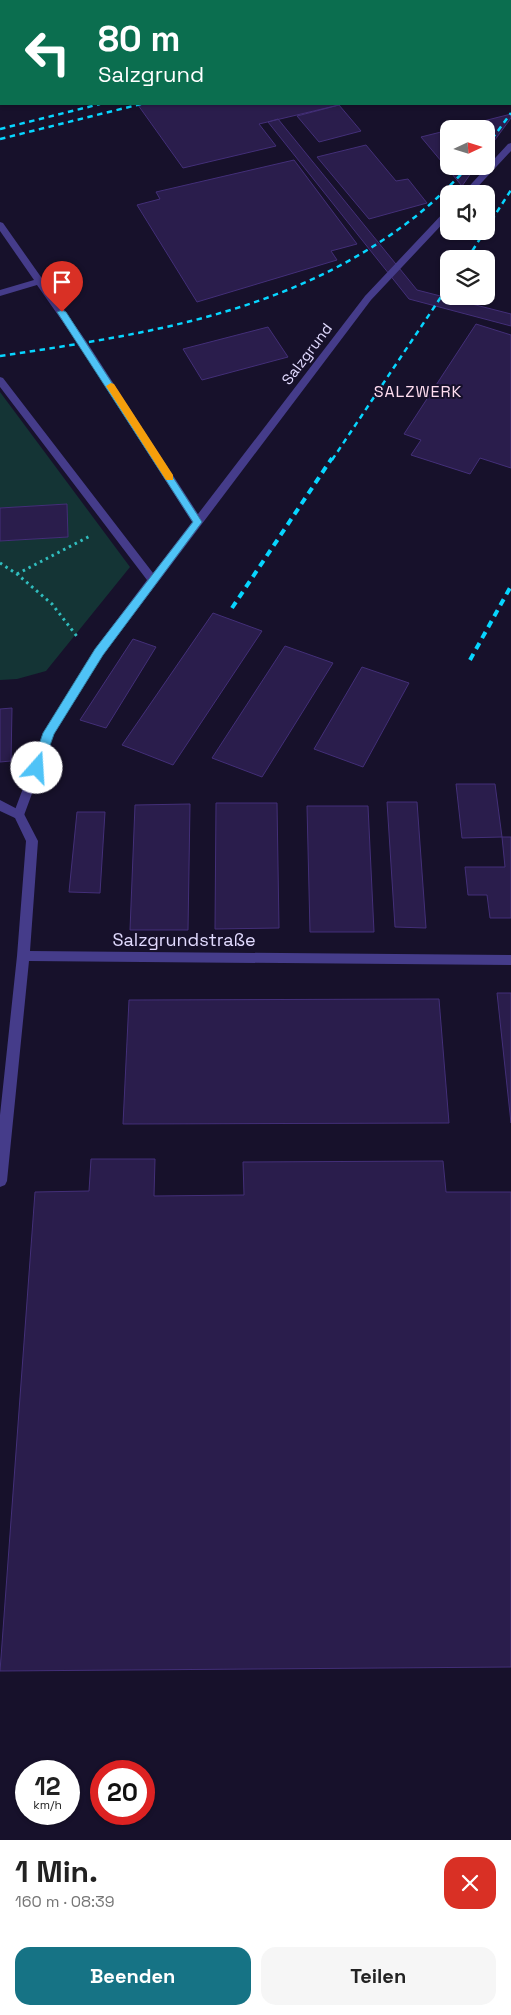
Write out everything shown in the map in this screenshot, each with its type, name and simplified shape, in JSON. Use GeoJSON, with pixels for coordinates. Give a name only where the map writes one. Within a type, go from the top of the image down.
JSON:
{"type":"FeatureCollection","features":[{"type":"Feature","properties":{"kind":"street"},"geometry":{"type":"LineString","coordinates":[[474,185],[511,146]]}},
{"type":"Feature","properties":{"kind":"street","name":"Salzgrund"},"geometry":{"type":"LineString","coordinates":[[19,815],[49,733],[94,660],[368,298],[440,222]]}},
{"type":"Feature","properties":{"kind":"street"},"geometry":{"type":"LineString","coordinates":[[0,225],[89,352],[198,522]]}},
{"type":"Feature","properties":{"kind":"street"},"geometry":{"type":"LineString","coordinates":[[0,293],[40,282]]}},
{"type":"Feature","properties":{"kind":"street"},"geometry":{"type":"LineString","coordinates":[[0,380],[153,580]]}},
{"type":"Feature","properties":{"kind":"street"},"geometry":{"type":"LineString","coordinates":[[0,805],[19,815],[32,841],[23,956],[0,1180]]}},
{"type":"Feature","properties":{"kind":"street","name":"Salzgrundstraße"},"geometry":{"type":"LineString","coordinates":[[23,956],[511,960]]}},
{"type":"Feature","properties":{"kind":"path"},"geometry":{"type":"LineString","coordinates":[[17,574],[111,525]]}},
{"type":"Feature","properties":{"kind":"path"},"geometry":{"type":"LineString","coordinates":[[0,563],[17,574],[52,604],[94,660]]}},
{"type":"Feature","properties":{"kind":"green space"},"geometry":{"type":"Polygon","coordinates":[[[0,392],[130,567],[46,671],[17,679],[0,680],[0,541],[68,537],[67,504],[0,508],[0,392]]]}},
{"type":"Feature","properties":{"kind":"building"},"geometry":{"type":"Polygon","coordinates":[[[138,105],[339,105],[259,124],[276,146],[183,168],[138,105]]]}},
{"type":"Feature","properties":{"kind":"building"},"geometry":{"type":"Polygon","coordinates":[[[339,105],[361,131],[319,142],[297,116],[339,105]]]}},
{"type":"Feature","properties":{"kind":"building"},"geometry":{"type":"Polygon","coordinates":[[[511,114],[511,118],[495,140],[495,120],[487,120],[511,114]]]}},
{"type":"Feature","properties":{"kind":"building"},"geometry":{"type":"Polygon","coordinates":[[[278,119],[417,290],[440,296],[440,305],[476,305],[511,314],[511,326],[409,299],[268,122],[278,119]]]}},
{"type":"Feature","properties":{"kind":"building"},"geometry":{"type":"Polygon","coordinates":[[[440,132],[440,160],[421,137],[440,132]]]}},
{"type":"Feature","properties":{"kind":"building"},"geometry":{"type":"Polygon","coordinates":[[[366,145],[396,181],[408,179],[427,203],[369,219],[317,157],[366,145]]]}},
{"type":"Feature","properties":{"kind":"building"},"geometry":{"type":"Polygon","coordinates":[[[294,160],[357,244],[331,251],[337,260],[197,302],[137,205],[160,199],[156,192],[294,160]]]}},
{"type":"Feature","properties":{"kind":"building"},"geometry":{"type":"Polygon","coordinates":[[[453,175],[470,175],[463,185],[453,175]]]}},
{"type":"Feature","properties":{"kind":"building"},"geometry":{"type":"Polygon","coordinates":[[[476,324],[511,335],[511,468],[480,458],[470,474],[411,455],[421,440],[404,434],[476,324]]]}},
{"type":"Feature","properties":{"kind":"building"},"geometry":{"type":"Polygon","coordinates":[[[268,327],[288,357],[202,380],[183,349],[268,327]]]}},
{"type":"Feature","properties":{"kind":"building"},"geometry":{"type":"Polygon","coordinates":[[[67,504],[68,537],[0,541],[0,508],[67,504]]]}},
{"type":"Feature","properties":{"kind":"building"},"geometry":{"type":"Polygon","coordinates":[[[213,613],[262,631],[173,765],[122,745],[213,613]]]}},
{"type":"Feature","properties":{"kind":"building"},"geometry":{"type":"Polygon","coordinates":[[[133,639],[156,647],[106,728],[80,720],[133,639]]]}},
{"type":"Feature","properties":{"kind":"building"},"geometry":{"type":"Polygon","coordinates":[[[285,646],[333,663],[262,777],[212,758],[285,646]]]}},
{"type":"Feature","properties":{"kind":"building"},"geometry":{"type":"Polygon","coordinates":[[[362,667],[409,683],[363,767],[314,749],[362,667]]]}},
{"type":"Feature","properties":{"kind":"building"},"geometry":{"type":"Polygon","coordinates":[[[12,708],[11,761],[0,762],[0,709],[12,708]]]}},
{"type":"Feature","properties":{"kind":"building"},"geometry":{"type":"Polygon","coordinates":[[[456,784],[495,784],[502,837],[462,838],[456,784]]]}},
{"type":"Feature","properties":{"kind":"building"},"geometry":{"type":"Polygon","coordinates":[[[387,802],[417,802],[426,928],[395,927],[387,802]]]}},
{"type":"Feature","properties":{"kind":"building"},"geometry":{"type":"Polygon","coordinates":[[[216,803],[277,803],[279,928],[215,929],[216,803]]]}},
{"type":"Feature","properties":{"kind":"building"},"geometry":{"type":"Polygon","coordinates":[[[190,804],[188,930],[130,930],[135,805],[190,804]]]}},
{"type":"Feature","properties":{"kind":"building"},"geometry":{"type":"Polygon","coordinates":[[[307,806],[368,806],[374,932],[310,932],[307,806]]]}},
{"type":"Feature","properties":{"kind":"building"},"geometry":{"type":"Polygon","coordinates":[[[77,812],[105,812],[100,893],[69,892],[77,812]]]}},
{"type":"Feature","properties":{"kind":"building"},"geometry":{"type":"Polygon","coordinates":[[[502,837],[511,837],[511,918],[490,918],[487,895],[468,895],[465,867],[505,867],[502,837]]]}},
{"type":"Feature","properties":{"kind":"building"},"geometry":{"type":"Polygon","coordinates":[[[497,993],[511,993],[511,1123],[497,993]]]}},
{"type":"Feature","properties":{"kind":"building"},"geometry":{"type":"Polygon","coordinates":[[[439,999],[449,1123],[123,1124],[129,1000],[439,999]]]}},
{"type":"Feature","properties":{"kind":"building"},"geometry":{"type":"Polygon","coordinates":[[[91,1159],[155,1159],[154,1196],[244,1195],[243,1162],[443,1161],[446,1192],[511,1192],[511,1667],[0,1671],[35,1192],[89,1191],[91,1159]]]}},
{"type":"Feature","properties":{"kind":"railway"},"geometry":{"type":"LineString","coordinates":[[0,129],[96,105]]}},
{"type":"Feature","properties":{"kind":"railway"},"geometry":{"type":"LineString","coordinates":[[0,139],[137,105]]}},
{"type":"Feature","properties":{"kind":"railway"},"geometry":{"type":"LineString","coordinates":[[495,135],[511,113]]}},
{"type":"Feature","properties":{"kind":"railway"},"geometry":{"type":"LineString","coordinates":[[0,356],[109,339],[162,328],[215,315],[266,298],[316,277],[365,252],[419,214],[460,175]]}},
{"type":"Feature","properties":{"kind":"railway"},"geometry":{"type":"LineString","coordinates":[[495,215],[511,190]]}},
{"type":"Feature","properties":{"kind":"railway"},"geometry":{"type":"LineString","coordinates":[[473,250],[479,240]]}},
{"type":"Feature","properties":{"kind":"railway"},"geometry":{"type":"LineString","coordinates":[[332,460],[440,298]]}},
{"type":"Feature","properties":{"kind":"railway"},"geometry":{"type":"LineString","coordinates":[[232,608],[332,458]]}},
{"type":"Feature","properties":{"kind":"railway"},"geometry":{"type":"LineString","coordinates":[[470,660],[511,586]]}},
{"type":"Feature","properties":{"kind":"slow traffic"},"geometry":{"type":"LineString","coordinates":[[111,386],[170,478]]}},
{"type":"Feature","properties":{"kind":"district","name":"SALZWERK"},"geometry":{"type":"Point","coordinates":[418,391]}},
{"type":"Feature","properties":{"kind":"route"},"geometry":{"type":"LineString","coordinates":[[37,768],[49,733],[99,652],[198,522],[62,312]]}}]}
